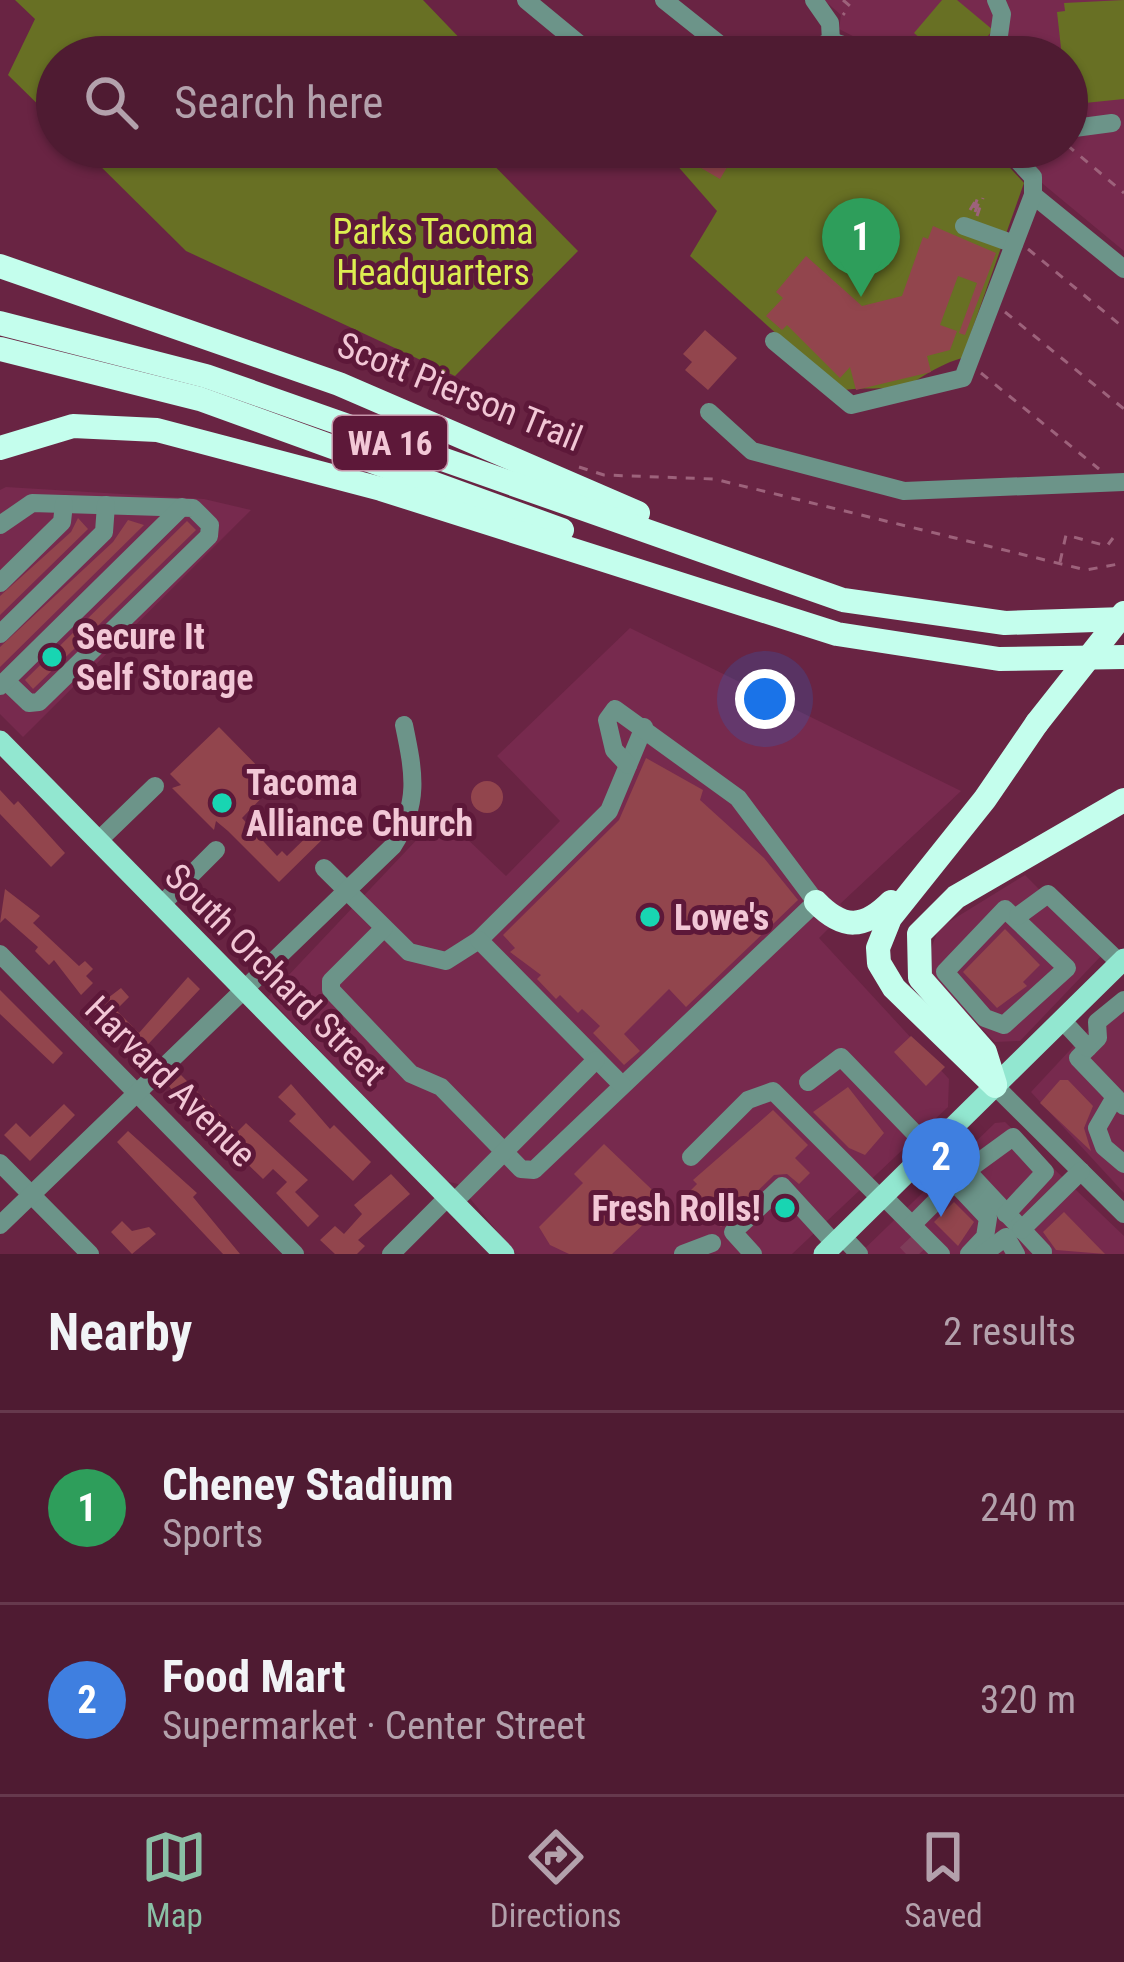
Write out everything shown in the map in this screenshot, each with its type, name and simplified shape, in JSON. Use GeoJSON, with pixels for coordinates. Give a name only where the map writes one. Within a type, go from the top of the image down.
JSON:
{"type":"FeatureCollection","features":[{"type":"Feature","properties":{"kind":"highway"},"geometry":{"type":"LineString","coordinates":[[0,266],[339,384],[776,576]]}},
{"type":"Feature","properties":{"kind":"highway","name":"WA 16"},"geometry":{"type":"LineString","coordinates":[[0,323],[206,376],[843,600],[1004,623],[1124,616]]}},
{"type":"Feature","properties":{"kind":"highway","name":"WA 16"},"geometry":{"type":"LineString","coordinates":[[0,349],[200,399],[515,510],[686,582],[837,634],[999,659],[1124,657]]}},
{"type":"Feature","properties":{"kind":"highway"},"geometry":{"type":"LineString","coordinates":[[0,437],[55,420],[110,417],[254,453],[686,582]]}},
{"type":"Feature","properties":{"kind":"highway"},"geometry":{"type":"LineString","coordinates":[[0,448],[73,427],[131,426],[254,453]]}},
{"type":"Feature","properties":{"kind":"highway"},"geometry":{"type":"LineString","coordinates":[[995,1086],[894,988],[879,963],[878,948],[890,918],[986,799],[1036,722],[1124,616]]}},
{"type":"Feature","properties":{"kind":"highway"},"geometry":{"type":"LineString","coordinates":[[995,1086],[985,1052],[920,978],[919,934],[956,897],[1124,800]]}},
{"type":"Feature","properties":{"kind":"highway"},"geometry":{"type":"LineString","coordinates":[[816,902],[838,922],[864,923],[921,878]]}},
{"type":"Feature","properties":{"kind":"main road","name":"South Orchard Street"},"geometry":{"type":"LineString","coordinates":[[0,741],[504,1254]]}},
{"type":"Feature","properties":{"kind":"main road"},"geometry":{"type":"LineString","coordinates":[[834,1245],[1121,968]]}},
{"type":"Feature","properties":{"kind":"street"},"geometry":{"type":"LineString","coordinates":[[526,0],[570,36]]}},
{"type":"Feature","properties":{"kind":"street"},"geometry":{"type":"LineString","coordinates":[[664,0],[709,36]]}},
{"type":"Feature","properties":{"kind":"street"},"geometry":{"type":"LineString","coordinates":[[814,0],[830,23],[831,36]]}},
{"type":"Feature","properties":{"kind":"street"},"geometry":{"type":"LineString","coordinates":[[997,0],[1002,14],[999,36]]}},
{"type":"Feature","properties":{"kind":"street"},"geometry":{"type":"LineString","coordinates":[[1088,126],[1112,123]]}},
{"type":"Feature","properties":{"kind":"street"},"geometry":{"type":"LineString","coordinates":[[774,341],[844,402],[863,404],[962,378],[1034,195],[1033,176],[1025,168]]}},
{"type":"Feature","properties":{"kind":"street"},"geometry":{"type":"LineString","coordinates":[[1034,195],[1124,268]]}},
{"type":"Feature","properties":{"kind":"street"},"geometry":{"type":"LineString","coordinates":[[967,222],[1013,244]]}},
{"type":"Feature","properties":{"kind":"street"},"geometry":{"type":"LineString","coordinates":[[709,412],[752,452],[904,491],[1117,480]]}},
{"type":"Feature","properties":{"kind":"street"},"geometry":{"type":"LineString","coordinates":[[0,525],[32,503],[182,507],[193,508],[210,525],[209,536],[39,702],[29,704],[3,684],[182,507]]}},
{"type":"Feature","properties":{"kind":"street"},"geometry":{"type":"LineString","coordinates":[[0,583],[62,522],[64,504]]}},
{"type":"Feature","properties":{"kind":"street"},"geometry":{"type":"LineString","coordinates":[[0,634],[104,532],[106,505]]}},
{"type":"Feature","properties":{"kind":"street"},"geometry":{"type":"LineString","coordinates":[[384,928],[333,979],[331,990],[411,1073],[444,1090],[523,1170],[532,1172],[622,1085],[635,1080],[816,902],[738,798],[618,709],[607,715],[614,750],[628,765]]}},
{"type":"Feature","properties":{"kind":"street"},"geometry":{"type":"LineString","coordinates":[[0,1225],[393,846],[408,822],[415,776],[404,725]]}},
{"type":"Feature","properties":{"kind":"street"},"geometry":{"type":"LineString","coordinates":[[324,868],[409,952],[446,962],[479,940],[609,811],[644,727]]}},
{"type":"Feature","properties":{"kind":"street"},"geometry":{"type":"LineString","coordinates":[[98,841],[155,786]]}},
{"type":"Feature","properties":{"kind":"street"},"geometry":{"type":"LineString","coordinates":[[161,905],[216,850]]}},
{"type":"Feature","properties":{"kind":"street"},"geometry":{"type":"LineString","coordinates":[[1018,916],[1048,894],[1121,968]]}},
{"type":"Feature","properties":{"kind":"street"},"geometry":{"type":"LineString","coordinates":[[1005,909],[1018,916],[1067,968],[1010,1023],[985,1018],[946,977],[946,967],[1005,909]]}},
{"type":"Feature","properties":{"kind":"street"},"geometry":{"type":"LineString","coordinates":[[1065,962],[1095,939]]}},
{"type":"Feature","properties":{"kind":"street"},"geometry":{"type":"LineString","coordinates":[[479,940],[622,1085]]}},
{"type":"Feature","properties":{"kind":"street","name":"Harvard Avenue"},"geometry":{"type":"LineString","coordinates":[[0,955],[295,1254]]}},
{"type":"Feature","properties":{"kind":"street"},"geometry":{"type":"LineString","coordinates":[[1124,1000],[1097,1022],[1093,1043],[1078,1058],[1120,1102],[1097,1128],[1104,1147],[1124,1164]]}},
{"type":"Feature","properties":{"kind":"street"},"geometry":{"type":"LineString","coordinates":[[1062,1020],[1093,1043]]}},
{"type":"Feature","properties":{"kind":"street"},"geometry":{"type":"LineString","coordinates":[[808,1082],[841,1057],[934,1145],[988,1218],[985,1237],[969,1254]]}},
{"type":"Feature","properties":{"kind":"street"},"geometry":{"type":"LineString","coordinates":[[391,1254],[596,1060]]}},
{"type":"Feature","properties":{"kind":"street"},"geometry":{"type":"LineString","coordinates":[[995,1086],[1124,1214]]}},
{"type":"Feature","properties":{"kind":"street"},"geometry":{"type":"LineString","coordinates":[[691,1157],[748,1100],[773,1091],[940,1254]]}},
{"type":"Feature","properties":{"kind":"street"},"geometry":{"type":"LineString","coordinates":[[912,1226],[1003,1140],[1018,1139],[1045,1172],[1006,1214]]}},
{"type":"Feature","properties":{"kind":"street"},"geometry":{"type":"LineString","coordinates":[[0,1163],[90,1254]]}},
{"type":"Feature","properties":{"kind":"street"},"geometry":{"type":"LineString","coordinates":[[1021,1230],[1081,1171]]}},
{"type":"Feature","properties":{"kind":"street"},"geometry":{"type":"LineString","coordinates":[[960,1178],[1006,1214],[1043,1252]]}},
{"type":"Feature","properties":{"kind":"street"},"geometry":{"type":"LineString","coordinates":[[753,1254],[733,1232],[782,1186],[834,1245],[859,1254]]}},
{"type":"Feature","properties":{"kind":"street"},"geometry":{"type":"LineString","coordinates":[[983,1254],[1006,1237],[1016,1254]]}},
{"type":"Feature","properties":{"kind":"street"},"geometry":{"type":"LineString","coordinates":[[683,1254],[712,1243]]}},
{"type":"Feature","properties":{"kind":"path"},"geometry":{"type":"LineString","coordinates":[[843,0],[850,6]]}},
{"type":"Feature","properties":{"kind":"path"},"geometry":{"type":"LineString","coordinates":[[843,15],[856,0]]}},
{"type":"Feature","properties":{"kind":"path"},"geometry":{"type":"LineString","coordinates":[[1088,163],[1124,193]]}},
{"type":"Feature","properties":{"kind":"path"},"geometry":{"type":"LineString","coordinates":[[967,222],[978,197],[974,215],[984,198],[967,222]]}},
{"type":"Feature","properties":{"kind":"path"},"geometry":{"type":"LineString","coordinates":[[1013,244],[1024,246],[1124,328]]}},
{"type":"Feature","properties":{"kind":"path"},"geometry":{"type":"LineString","coordinates":[[992,302],[1124,410]]}},
{"type":"Feature","properties":{"kind":"path"},"geometry":{"type":"LineString","coordinates":[[977,370],[1117,480]]}},
{"type":"Feature","properties":{"kind":"path","name":"Scott Pierson Trail"},"geometry":{"type":"LineString","coordinates":[[562,460],[604,475],[714,478],[1086,570],[1124,563]]}},
{"type":"Feature","properties":{"kind":"path"},"geometry":{"type":"LineString","coordinates":[[1060,564],[1066,536],[1107,546],[1113,538]]}},
{"type":"Feature","properties":{"kind":"shaded area"},"geometry":{"type":"Polygon","coordinates":[[[824,0],[1124,0],[1124,251],[1043,184],[1031,168],[1088,168],[1088,36],[853,36],[839,29],[841,15],[824,0]]]}},
{"type":"Feature","properties":{"kind":"shaded area","name":"Secure It Self Storage"},"geometry":{"type":"Polygon","coordinates":[[[0,490],[204,499],[251,510],[23,737],[0,714],[0,490]]]}},
{"type":"Feature","properties":{"kind":"shaded area"},"geometry":{"type":"Polygon","coordinates":[[[630,628],[961,791],[840,904],[846,911],[819,938],[949,1079],[948,1107],[792,1254],[516,1254],[458,1184],[445,1181],[268,997],[441,814],[506,876],[560,821],[497,756],[630,628]]]}},
{"type":"Feature","properties":{"kind":"shaded area"},"geometry":{"type":"Polygon","coordinates":[[[1025,875],[1103,954],[1020,1041],[995,1042],[932,978],[930,951],[939,928],[1025,875]]]}},
{"type":"Feature","properties":{"kind":"shaded area"},"geometry":{"type":"Polygon","coordinates":[[[1124,992],[1124,1193],[1031,1092],[1124,992]]]}},
{"type":"Feature","properties":{"kind":"shaded area"},"geometry":{"type":"Polygon","coordinates":[[[1005,1122],[1124,1236],[1124,1254],[859,1254],[995,1123],[1005,1122]]]}},
{"type":"Feature","properties":{"kind":"green space"},"geometry":{"type":"Polygon","coordinates":[[[15,0],[423,0],[458,36],[36,36],[36,102],[8,75],[35,19],[15,0]]]}},
{"type":"Feature","properties":{"kind":"green space"},"geometry":{"type":"Polygon","coordinates":[[[942,0],[957,0],[993,30],[988,36],[914,33],[942,0]]]}},
{"type":"Feature","properties":{"kind":"green space"},"geometry":{"type":"Polygon","coordinates":[[[1124,0],[1124,99],[1088,103],[1088,36],[1060,36],[1057,12],[1065,11],[1064,3],[1124,0]]]}},
{"type":"Feature","properties":{"kind":"green space","name":"Parks Tacoma Headquarters"},"geometry":{"type":"Polygon","coordinates":[[[102,168],[497,168],[578,251],[455,376],[186,251],[102,168]]]}},
{"type":"Feature","properties":{"kind":"green space"},"geometry":{"type":"Polygon","coordinates":[[[679,168],[1010,168],[1024,183],[962,358],[900,386],[840,391],[690,256],[717,211],[679,168]]]}},
{"type":"Feature","properties":{"kind":"building"},"geometry":{"type":"Polygon","coordinates":[[[701,168],[727,168],[720,179],[701,168]]]}},
{"type":"Feature","properties":{"kind":"building"},"geometry":{"type":"Polygon","coordinates":[[[933,226],[996,253],[965,335],[959,333],[977,283],[958,276],[940,325],[957,331],[950,350],[927,356],[931,372],[856,390],[850,367],[840,378],[787,325],[782,330],[766,316],[783,298],[776,292],[806,256],[862,306],[902,296],[923,237],[928,239],[933,226]]]}},
{"type":"Feature","properties":{"kind":"building"},"geometry":{"type":"Polygon","coordinates":[[[705,330],[737,358],[708,390],[685,370],[692,362],[683,354],[705,330]]]}},
{"type":"Feature","properties":{"kind":"building"},"geometry":{"type":"Polygon","coordinates":[[[78,518],[88,529],[0,615],[0,596],[71,532],[78,518]]]}},
{"type":"Feature","properties":{"kind":"building"},"geometry":{"type":"Polygon","coordinates":[[[128,520],[144,525],[0,667],[0,647],[113,542],[128,520]]]}},
{"type":"Feature","properties":{"kind":"building"},"geometry":{"type":"Polygon","coordinates":[[[187,521],[196,530],[33,689],[25,680],[187,521]]]}},
{"type":"Feature","properties":{"kind":"building","name":"Tacoma Alliance Church"},"geometry":{"type":"Polygon","coordinates":[[[219,727],[275,784],[242,818],[277,856],[282,851],[287,856],[325,819],[334,828],[279,882],[228,831],[216,821],[214,830],[172,788],[181,785],[170,774],[219,727]]]}},
{"type":"Feature","properties":{"kind":"building","name":"Lowe's"},"geometry":{"type":"Polygon","coordinates":[[[646,758],[703,790],[700,800],[764,858],[798,900],[686,1007],[669,989],[624,1034],[640,1051],[624,1065],[593,1033],[600,1026],[560,995],[556,999],[537,979],[541,975],[510,952],[515,948],[503,935],[619,820],[646,758]]]}},
{"type":"Feature","properties":{"kind":"building"},"geometry":{"type":"Polygon","coordinates":[[[487,781],[498,786],[503,797],[498,808],[487,813],[476,808],[471,797],[476,786],[487,781]]]}},
{"type":"Feature","properties":{"kind":"building"},"geometry":{"type":"Polygon","coordinates":[[[0,790],[14,805],[18,801],[65,853],[51,867],[0,814],[0,790]]]}},
{"type":"Feature","properties":{"kind":"building"},"geometry":{"type":"Polygon","coordinates":[[[5,889],[40,916],[33,923],[79,966],[85,961],[93,969],[86,976],[93,983],[81,995],[54,960],[49,965],[35,951],[38,947],[5,918],[0,923],[5,889]]]}},
{"type":"Feature","properties":{"kind":"building"},"geometry":{"type":"Polygon","coordinates":[[[1005,929],[1040,965],[1023,982],[1027,986],[997,1008],[963,972],[1005,929]]]}},
{"type":"Feature","properties":{"kind":"building"},"geometry":{"type":"Polygon","coordinates":[[[188,977],[200,989],[138,1055],[95,1008],[121,988],[129,997],[116,1010],[139,1033],[188,977]]]}},
{"type":"Feature","properties":{"kind":"building"},"geometry":{"type":"Polygon","coordinates":[[[0,990],[63,1053],[53,1064],[0,1014],[0,990]]]}},
{"type":"Feature","properties":{"kind":"building"},"geometry":{"type":"Polygon","coordinates":[[[911,1036],[945,1067],[926,1086],[894,1052],[911,1036]]]}},
{"type":"Feature","properties":{"kind":"building"},"geometry":{"type":"Polygon","coordinates":[[[181,1075],[237,1132],[246,1123],[308,1180],[295,1192],[319,1216],[308,1227],[276,1193],[287,1182],[273,1169],[263,1179],[174,1093],[169,1086],[181,1075]]]}},
{"type":"Feature","properties":{"kind":"building"},"geometry":{"type":"Polygon","coordinates":[[[1060,1080],[1068,1080],[1093,1106],[1084,1128],[1091,1151],[1040,1103],[1060,1080]]]}},
{"type":"Feature","properties":{"kind":"building"},"geometry":{"type":"Polygon","coordinates":[[[291,1084],[330,1129],[334,1125],[371,1162],[353,1181],[289,1121],[296,1114],[278,1097],[291,1084]]]}},
{"type":"Feature","properties":{"kind":"building"},"geometry":{"type":"Polygon","coordinates":[[[848,1087],[884,1133],[865,1155],[849,1148],[813,1112],[848,1087]]]}},
{"type":"Feature","properties":{"kind":"building"},"geometry":{"type":"Polygon","coordinates":[[[64,1104],[75,1115],[30,1161],[4,1135],[16,1123],[30,1137],[64,1104]]]}},
{"type":"Feature","properties":{"kind":"building"},"geometry":{"type":"Polygon","coordinates":[[[773,1110],[808,1145],[795,1158],[810,1173],[799,1184],[787,1174],[774,1175],[721,1227],[688,1193],[697,1184],[693,1180],[773,1110]]]}},
{"type":"Feature","properties":{"kind":"building"},"geometry":{"type":"Polygon","coordinates":[[[128,1131],[197,1193],[193,1197],[240,1254],[223,1254],[117,1142],[128,1131]]]}},
{"type":"Feature","properties":{"kind":"building"},"geometry":{"type":"Polygon","coordinates":[[[604,1144],[666,1203],[612,1254],[569,1254],[550,1245],[539,1227],[583,1183],[574,1174],[604,1144]]]}},
{"type":"Feature","properties":{"kind":"building"},"geometry":{"type":"Polygon","coordinates":[[[391,1174],[410,1194],[358,1240],[365,1246],[357,1254],[335,1254],[320,1240],[335,1226],[344,1234],[362,1214],[354,1205],[391,1174]]]}},
{"type":"Feature","properties":{"kind":"building"},"geometry":{"type":"Polygon","coordinates":[[[954,1202],[974,1222],[958,1246],[934,1222],[954,1202]]]}},
{"type":"Feature","properties":{"kind":"building"},"geometry":{"type":"Polygon","coordinates":[[[1064,1212],[1105,1254],[1056,1250],[1043,1232],[1064,1212]]]}},
{"type":"Feature","properties":{"kind":"building"},"geometry":{"type":"Polygon","coordinates":[[[122,1221],[132,1231],[149,1227],[156,1234],[132,1254],[111,1232],[122,1221]]]}},
{"type":"Feature","properties":{"kind":"tunnel"},"geometry":{"type":"LineString","coordinates":[[906,1254],[924,1237]]}},
{"type":"Feature","properties":{"kind":"place","name":"Cheney Stadium"},"geometry":{"type":"Point","coordinates":[861,297]}},
{"type":"Feature","properties":{"kind":"place","name":"Secure It Self Storage"},"geometry":{"type":"Point","coordinates":[52,657]}},
{"type":"Feature","properties":{"kind":"place","name":"Tacoma Alliance Church"},"geometry":{"type":"Point","coordinates":[222,803]}},
{"type":"Feature","properties":{"kind":"place","name":"Lowe's"},"geometry":{"type":"Point","coordinates":[650,917]}},
{"type":"Feature","properties":{"kind":"place","name":"Fresh Rolls!"},"geometry":{"type":"Point","coordinates":[785,1208]}},
{"type":"Feature","properties":{"kind":"place","name":"Food Mart"},"geometry":{"type":"Point","coordinates":[941,1217]}}]}
